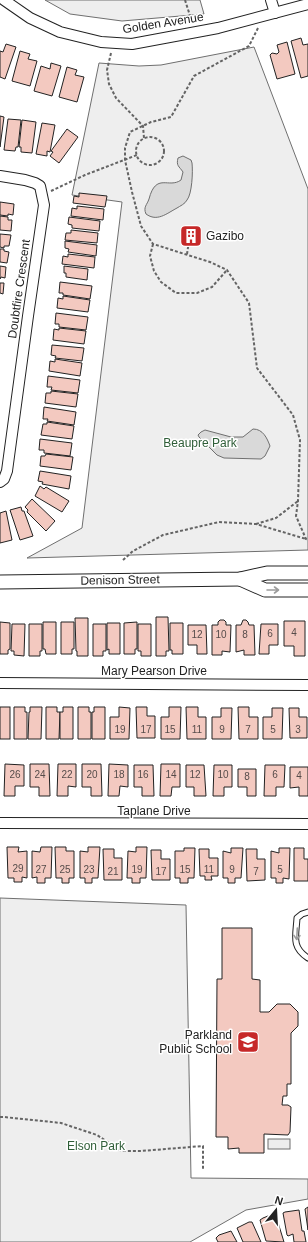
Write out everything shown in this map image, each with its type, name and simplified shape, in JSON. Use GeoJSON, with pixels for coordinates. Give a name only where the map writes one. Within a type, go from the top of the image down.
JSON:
{"type":"FeatureCollection","features":[{"type":"Feature","properties":{"kind":"street","name":"Golden Avenue"},"geometry":{"type":"LineString","coordinates":[[4,0],[30,18],[60,32],[113,44],[132,44],[194,31],[218,28],[264,17],[308,4]]}},
{"type":"Feature","properties":{"kind":"street"},"geometry":{"type":"LineString","coordinates":[[271,0],[275,13]]}},
{"type":"Feature","properties":{"kind":"street"},"geometry":{"type":"LineString","coordinates":[[0,176],[19,178],[35,183],[40,186],[42,195]]}},
{"type":"Feature","properties":{"kind":"street","name":"Doubtfire Crescent"},"geometry":{"type":"LineString","coordinates":[[0,482],[4,479],[7,471],[44,205],[42,195]]}},
{"type":"Feature","properties":{"kind":"street","name":"Denison Street"},"geometry":{"type":"LineString","coordinates":[[0,582],[240,579],[267,573],[308,573]]}},
{"type":"Feature","properties":{"kind":"street","name":"Denison Street"},"geometry":{"type":"LineString","coordinates":[[240,579],[265,590],[308,590]]}},
{"type":"Feature","properties":{"kind":"street","name":"Mary Pearson Drive"},"geometry":{"type":"LineString","coordinates":[[0,683],[308,684]]}},
{"type":"Feature","properties":{"kind":"street","name":"Taplane Drive"},"geometry":{"type":"LineString","coordinates":[[0,824],[308,824]]}},
{"type":"Feature","properties":{"kind":"lane"},"geometry":{"type":"LineString","coordinates":[[308,912],[297,918],[296,946],[300,953],[308,958]]}},
{"type":"Feature","properties":{"kind":"path"},"geometry":{"type":"LineString","coordinates":[[185,0],[194,31]]}},
{"type":"Feature","properties":{"kind":"path"},"geometry":{"type":"LineString","coordinates":[[264,17],[249,46],[194,76],[171,117],[151,122],[130,132],[125,148],[125,160],[141,226],[153,244],[210,262],[227,270],[249,303],[257,368],[293,415],[300,440],[298,501],[296,516],[307,540]]}},
{"type":"Feature","properties":{"kind":"path"},"geometry":{"type":"LineString","coordinates":[[113,44],[107,70],[109,84],[116,98],[143,126],[144,138]]}},
{"type":"Feature","properties":{"kind":"path"},"geometry":{"type":"LineString","coordinates":[[144,138],[154,138],[162,143],[164,149],[162,158],[159,162],[150,165],[141,161],[137,155],[137,145],[144,138]]}},
{"type":"Feature","properties":{"kind":"path"},"geometry":{"type":"LineString","coordinates":[[42,195],[85,175],[137,155]]}},
{"type":"Feature","properties":{"kind":"path"},"geometry":{"type":"LineString","coordinates":[[186,254],[189,241]]}},
{"type":"Feature","properties":{"kind":"path"},"geometry":{"type":"LineString","coordinates":[[153,244],[150,256],[154,271],[161,282],[176,293],[197,293],[212,287],[227,270]]}},
{"type":"Feature","properties":{"kind":"path"},"geometry":{"type":"LineString","coordinates":[[256,524],[276,518],[298,501]]}},
{"type":"Feature","properties":{"kind":"path"},"geometry":{"type":"LineString","coordinates":[[123,560],[133,551],[163,535],[219,522],[256,524],[307,540]]}},
{"type":"Feature","properties":{"kind":"path"},"geometry":{"type":"LineString","coordinates":[[0,1117],[61,1123],[97,1134],[121,1151],[141,1151],[203,1146],[203,1169]]}},
{"type":"Feature","properties":{"kind":"green space"},"geometry":{"type":"Polygon","coordinates":[[[45,0],[200,0],[204,14],[122,21],[70,14],[45,0]]]}},
{"type":"Feature","properties":{"kind":"green space","name":"Beaupre Park"},"geometry":{"type":"Polygon","coordinates":[[[254,47],[308,189],[308,550],[27,558],[82,528],[122,202],[72,195],[99,63],[139,66],[161,65],[254,47]]]}},
{"type":"Feature","properties":{"kind":"green space","name":"Elson Park"},"geometry":{"type":"Polygon","coordinates":[[[0,898],[186,905],[191,1178],[308,1179],[308,1199],[246,1210],[190,1242],[0,1242],[0,898]]]}},
{"type":"Feature","properties":{"kind":"shaded area"},"geometry":{"type":"Polygon","coordinates":[[[183,156],[191,160],[192,163],[192,177],[189,197],[184,204],[162,216],[154,217],[146,214],[146,206],[155,186],[159,183],[172,183],[181,180],[183,172],[178,166],[177,161],[178,158],[183,156]]]}},
{"type":"Feature","properties":{"kind":"shaded area"},"geometry":{"type":"Polygon","coordinates":[[[253,429],[262,432],[270,446],[265,456],[261,459],[224,458],[217,455],[198,435],[205,430],[231,437],[243,437],[253,429]]]}},
{"type":"Feature","properties":{"kind":"shaded area"},"geometry":{"type":"Polygon","coordinates":[[[268,1139],[290,1139],[290,1149],[268,1149],[268,1139]]]}},
{"type":"Feature","properties":{"kind":"building"},"geometry":{"type":"Polygon","coordinates":[[[301,38],[303,45],[308,44],[308,76],[301,78],[291,41],[301,38]]]}},
{"type":"Feature","properties":{"kind":"building"},"geometry":{"type":"Polygon","coordinates":[[[287,42],[295,74],[277,79],[270,55],[272,53],[277,54],[279,52],[277,45],[287,42]]]}},
{"type":"Feature","properties":{"kind":"building"},"geometry":{"type":"Polygon","coordinates":[[[6,44],[16,47],[5,79],[0,77],[0,51],[3,52],[6,44]]]}},
{"type":"Feature","properties":{"kind":"building"},"geometry":{"type":"Polygon","coordinates":[[[20,51],[30,54],[28,59],[37,61],[30,86],[12,81],[20,51]]]}},
{"type":"Feature","properties":{"kind":"building"},"geometry":{"type":"Polygon","coordinates":[[[51,63],[61,66],[52,96],[34,91],[41,66],[50,69],[51,63]]]}},
{"type":"Feature","properties":{"kind":"building"},"geometry":{"type":"Polygon","coordinates":[[[67,67],[77,70],[75,75],[84,77],[77,102],[59,97],[67,67]]]}},
{"type":"Feature","properties":{"kind":"building"},"geometry":{"type":"Polygon","coordinates":[[[0,116],[4,117],[0,147],[0,116]]]}},
{"type":"Feature","properties":{"kind":"building"},"geometry":{"type":"Polygon","coordinates":[[[8,119],[21,120],[18,147],[16,147],[15,151],[4,150],[8,119]]]}},
{"type":"Feature","properties":{"kind":"building"},"geometry":{"type":"Polygon","coordinates":[[[22,120],[36,122],[32,153],[21,152],[21,147],[19,147],[22,120]]]}},
{"type":"Feature","properties":{"kind":"building"},"geometry":{"type":"Polygon","coordinates":[[[42,123],[55,125],[50,152],[47,151],[47,156],[36,154],[42,123]]]}},
{"type":"Feature","properties":{"kind":"building"},"geometry":{"type":"Polygon","coordinates":[[[67,129],[78,137],[59,163],[50,156],[53,152],[51,151],[67,129]]]}},
{"type":"Feature","properties":{"kind":"building"},"geometry":{"type":"Polygon","coordinates":[[[79,193],[107,196],[105,207],[73,203],[74,196],[79,197],[79,193]]]}},
{"type":"Feature","properties":{"kind":"building"},"geometry":{"type":"Polygon","coordinates":[[[0,202],[14,204],[13,215],[0,215],[0,202]]]}},
{"type":"Feature","properties":{"kind":"building"},"geometry":{"type":"Polygon","coordinates":[[[77,206],[104,209],[103,220],[71,216],[72,208],[77,209],[77,206]]]}},
{"type":"Feature","properties":{"kind":"building"},"geometry":{"type":"Polygon","coordinates":[[[0,216],[8,217],[8,220],[12,220],[11,231],[0,230],[0,216]]]}},
{"type":"Feature","properties":{"kind":"building"},"geometry":{"type":"Polygon","coordinates":[[[69,217],[100,221],[99,231],[72,228],[72,225],[68,224],[69,217]]]}},
{"type":"Feature","properties":{"kind":"building","name":"Gazibo"},"geometry":{"type":"Polygon","coordinates":[[[186,229],[198,231],[195,242],[184,240],[186,229]]]}},
{"type":"Feature","properties":{"kind":"building"},"geometry":{"type":"Polygon","coordinates":[[[71,230],[98,233],[97,243],[65,240],[66,233],[71,233],[71,230]]]}},
{"type":"Feature","properties":{"kind":"building"},"geometry":{"type":"Polygon","coordinates":[[[0,234],[11,235],[9,246],[4,246],[4,248],[0,247],[0,234]]]}},
{"type":"Feature","properties":{"kind":"building"},"geometry":{"type":"Polygon","coordinates":[[[65,241],[97,245],[96,256],[68,252],[69,249],[65,248],[65,241]]]}},
{"type":"Feature","properties":{"kind":"building"},"geometry":{"type":"Polygon","coordinates":[[[0,249],[4,249],[4,251],[9,252],[7,263],[0,262],[0,249]]]}},
{"type":"Feature","properties":{"kind":"building"},"geometry":{"type":"Polygon","coordinates":[[[68,254],[95,257],[94,268],[62,264],[63,256],[68,257],[68,254]]]}},
{"type":"Feature","properties":{"kind":"building"},"geometry":{"type":"Polygon","coordinates":[[[0,266],[6,267],[5,278],[1,277],[0,279],[0,266]]]}},
{"type":"Feature","properties":{"kind":"building"},"geometry":{"type":"Polygon","coordinates":[[[64,266],[88,269],[87,280],[66,277],[66,273],[64,273],[64,266]]]}},
{"type":"Feature","properties":{"kind":"building"},"geometry":{"type":"Polygon","coordinates":[[[60,282],[92,286],[90,299],[63,295],[63,293],[59,293],[60,282]]]}},
{"type":"Feature","properties":{"kind":"building"},"geometry":{"type":"Polygon","coordinates":[[[0,283],[4,283],[3,294],[0,293],[0,283]]]}},
{"type":"Feature","properties":{"kind":"building"},"geometry":{"type":"Polygon","coordinates":[[[63,296],[90,300],[88,312],[57,308],[58,298],[63,299],[63,296]]]}},
{"type":"Feature","properties":{"kind":"building"},"geometry":{"type":"Polygon","coordinates":[[[56,313],[88,317],[86,330],[59,327],[59,324],[55,324],[56,313]]]}},
{"type":"Feature","properties":{"kind":"building"},"geometry":{"type":"Polygon","coordinates":[[[59,328],[86,331],[84,344],[53,340],[54,329],[59,330],[59,328]]]}},
{"type":"Feature","properties":{"kind":"building"},"geometry":{"type":"Polygon","coordinates":[[[52,345],[84,348],[82,361],[55,358],[56,356],[51,355],[52,345]]]}},
{"type":"Feature","properties":{"kind":"building"},"geometry":{"type":"Polygon","coordinates":[[[55,359],[82,363],[80,376],[49,371],[50,361],[55,362],[55,359]]]}},
{"type":"Feature","properties":{"kind":"building"},"geometry":{"type":"Polygon","coordinates":[[[48,376],[80,380],[78,393],[51,390],[52,387],[47,387],[48,376]]]}},
{"type":"Feature","properties":{"kind":"building"},"geometry":{"type":"Polygon","coordinates":[[[51,391],[78,394],[76,407],[45,403],[46,393],[51,393],[51,391]]]}},
{"type":"Feature","properties":{"kind":"building"},"geometry":{"type":"Polygon","coordinates":[[[44,407],[76,412],[74,425],[47,421],[48,419],[43,419],[44,407]]]}},
{"type":"Feature","properties":{"kind":"building"},"geometry":{"type":"Polygon","coordinates":[[[47,422],[74,426],[72,439],[41,435],[43,424],[47,424],[47,422]]]}},
{"type":"Feature","properties":{"kind":"building"},"geometry":{"type":"Polygon","coordinates":[[[40,439],[72,443],[70,456],[44,453],[44,450],[39,450],[40,439]]]}},
{"type":"Feature","properties":{"kind":"building"},"geometry":{"type":"Polygon","coordinates":[[[46,454],[73,457],[71,470],[40,466],[41,456],[45,456],[46,454]]]}},
{"type":"Feature","properties":{"kind":"building"},"geometry":{"type":"Polygon","coordinates":[[[40,471],[71,476],[69,489],[42,484],[43,482],[38,481],[40,471]]]}},
{"type":"Feature","properties":{"kind":"building"},"geometry":{"type":"Polygon","coordinates":[[[40,486],[44,489],[46,487],[69,501],[62,512],[35,496],[40,486]]]}},
{"type":"Feature","properties":{"kind":"building"},"geometry":{"type":"Polygon","coordinates":[[[32,499],[55,521],[46,531],[27,512],[28,510],[25,507],[32,499]]]}},
{"type":"Feature","properties":{"kind":"building"},"geometry":{"type":"Polygon","coordinates":[[[21,507],[22,511],[24,511],[33,536],[20,540],[10,510],[21,507]]]}},
{"type":"Feature","properties":{"kind":"building"},"geometry":{"type":"Polygon","coordinates":[[[6,511],[12,540],[0,543],[0,513],[6,511]]]}},
{"type":"Feature","properties":{"kind":"building"},"geometry":{"type":"Polygon","coordinates":[[[156,617],[168,617],[169,651],[166,651],[166,656],[156,656],[156,617]]]}},
{"type":"Feature","properties":{"kind":"building"},"geometry":{"type":"Polygon","coordinates":[[[75,618],[88,618],[88,656],[77,656],[75,618]]]}},
{"type":"Feature","properties":{"kind":"building"},"geometry":{"type":"Polygon","coordinates":[[[220,620],[224,620],[226,625],[231,625],[230,652],[222,651],[222,655],[212,655],[212,625],[218,625],[220,620]]]}},
{"type":"Feature","properties":{"kind":"building"},"geometry":{"type":"Polygon","coordinates":[[[243,620],[246,620],[249,625],[254,625],[255,655],[244,655],[244,650],[236,652],[236,625],[241,625],[243,620]]]}},
{"type":"Feature","properties":{"kind":"building"},"geometry":{"type":"Polygon","coordinates":[[[284,621],[305,621],[305,656],[294,656],[294,646],[284,646],[284,621]]]}},
{"type":"Feature","properties":{"kind":"building"},"geometry":{"type":"Polygon","coordinates":[[[0,622],[10,623],[10,649],[8,650],[8,654],[0,654],[0,622]]]}},
{"type":"Feature","properties":{"kind":"building"},"geometry":{"type":"Polygon","coordinates":[[[43,622],[56,622],[56,654],[46,654],[45,649],[43,649],[43,622]]]}},
{"type":"Feature","properties":{"kind":"building"},"geometry":{"type":"Polygon","coordinates":[[[61,622],[74,622],[74,649],[72,649],[72,654],[61,654],[61,622]]]}},
{"type":"Feature","properties":{"kind":"building"},"geometry":{"type":"Polygon","coordinates":[[[137,622],[137,649],[135,649],[135,654],[124,654],[124,623],[137,622]]]}},
{"type":"Feature","properties":{"kind":"building"},"geometry":{"type":"Polygon","coordinates":[[[107,623],[120,623],[120,654],[109,654],[109,649],[107,650],[107,623]]]}},
{"type":"Feature","properties":{"kind":"building"},"geometry":{"type":"Polygon","coordinates":[[[170,623],[183,623],[183,654],[172,654],[172,650],[170,650],[170,623]]]}},
{"type":"Feature","properties":{"kind":"building"},"geometry":{"type":"Polygon","coordinates":[[[12,624],[25,624],[24,656],[14,655],[14,651],[11,651],[12,624]]]}},
{"type":"Feature","properties":{"kind":"building"},"geometry":{"type":"Polygon","coordinates":[[[29,624],[42,624],[42,651],[40,651],[40,656],[29,656],[29,624]]]}},
{"type":"Feature","properties":{"kind":"building"},"geometry":{"type":"Polygon","coordinates":[[[93,624],[106,624],[106,651],[103,651],[103,656],[93,656],[93,624]]]}},
{"type":"Feature","properties":{"kind":"building"},"geometry":{"type":"Polygon","coordinates":[[[138,624],[151,624],[151,656],[141,656],[141,651],[138,651],[138,624]]]}},
{"type":"Feature","properties":{"kind":"building"},"geometry":{"type":"Polygon","coordinates":[[[261,624],[278,624],[278,645],[269,645],[269,654],[259,654],[261,624]]]}},
{"type":"Feature","properties":{"kind":"building"},"geometry":{"type":"Polygon","coordinates":[[[188,625],[206,625],[207,654],[197,654],[197,645],[188,645],[188,625]]]}},
{"type":"Feature","properties":{"kind":"building"},"geometry":{"type":"Polygon","coordinates":[[[0,707],[10,707],[10,739],[0,739],[0,707]]]}},
{"type":"Feature","properties":{"kind":"building"},"geometry":{"type":"Polygon","coordinates":[[[14,707],[25,707],[25,712],[27,712],[27,739],[14,739],[14,707]]]}},
{"type":"Feature","properties":{"kind":"building"},"geometry":{"type":"Polygon","coordinates":[[[30,707],[42,707],[41,739],[28,739],[30,707]]]}},
{"type":"Feature","properties":{"kind":"building"},"geometry":{"type":"Polygon","coordinates":[[[46,707],[57,707],[57,712],[60,712],[59,739],[46,739],[46,707]]]}},
{"type":"Feature","properties":{"kind":"building"},"geometry":{"type":"Polygon","coordinates":[[[63,707],[73,707],[73,739],[60,739],[60,712],[63,712],[63,707]]]}},
{"type":"Feature","properties":{"kind":"building"},"geometry":{"type":"Polygon","coordinates":[[[78,707],[89,707],[89,712],[91,712],[91,739],[78,739],[78,707]]]}},
{"type":"Feature","properties":{"kind":"building"},"geometry":{"type":"Polygon","coordinates":[[[94,707],[105,707],[105,739],[92,739],[92,712],[94,712],[94,707]]]}},
{"type":"Feature","properties":{"kind":"building"},"geometry":{"type":"Polygon","coordinates":[[[119,707],[130,708],[129,739],[110,739],[110,717],[119,717],[119,707]]]}},
{"type":"Feature","properties":{"kind":"building"},"geometry":{"type":"Polygon","coordinates":[[[136,707],[147,707],[147,716],[155,716],[155,738],[137,738],[136,707]]]}},
{"type":"Feature","properties":{"kind":"building"},"geometry":{"type":"Polygon","coordinates":[[[169,707],[181,707],[180,739],[161,739],[161,717],[169,717],[169,707]]]}},
{"type":"Feature","properties":{"kind":"building"},"geometry":{"type":"Polygon","coordinates":[[[186,707],[198,707],[198,717],[206,717],[206,739],[187,739],[186,707]]]}},
{"type":"Feature","properties":{"kind":"building"},"geometry":{"type":"Polygon","coordinates":[[[238,707],[249,707],[249,717],[258,717],[258,739],[239,739],[238,707]]]}},
{"type":"Feature","properties":{"kind":"building"},"geometry":{"type":"Polygon","coordinates":[[[221,708],[232,708],[231,739],[212,739],[212,717],[221,717],[221,708]]]}},
{"type":"Feature","properties":{"kind":"building"},"geometry":{"type":"Polygon","coordinates":[[[272,708],[283,708],[282,739],[263,739],[263,717],[272,717],[272,708]]]}},
{"type":"Feature","properties":{"kind":"building"},"geometry":{"type":"Polygon","coordinates":[[[289,708],[299,708],[299,717],[307,717],[307,738],[290,738],[289,708]]]}},
{"type":"Feature","properties":{"kind":"building"},"geometry":{"type":"Polygon","coordinates":[[[5,764],[24,765],[24,786],[15,786],[15,796],[4,796],[5,764]]]}},
{"type":"Feature","properties":{"kind":"building"},"geometry":{"type":"Polygon","coordinates":[[[30,764],[49,764],[50,796],[39,796],[39,787],[30,787],[30,764]]]}},
{"type":"Feature","properties":{"kind":"building"},"geometry":{"type":"Polygon","coordinates":[[[58,764],[76,764],[76,787],[68,786],[68,796],[57,796],[58,764]]]}},
{"type":"Feature","properties":{"kind":"building"},"geometry":{"type":"Polygon","coordinates":[[[82,764],[101,764],[102,796],[91,796],[91,787],[82,787],[82,764]]]}},
{"type":"Feature","properties":{"kind":"building"},"geometry":{"type":"Polygon","coordinates":[[[109,764],[128,765],[128,787],[120,786],[119,796],[108,796],[109,764]]]}},
{"type":"Feature","properties":{"kind":"building"},"geometry":{"type":"Polygon","coordinates":[[[161,764],[180,764],[180,787],[172,787],[171,796],[160,796],[161,764]]]}},
{"type":"Feature","properties":{"kind":"building"},"geometry":{"type":"Polygon","coordinates":[[[134,765],[153,765],[154,796],[142,796],[142,787],[134,787],[134,765]]]}},
{"type":"Feature","properties":{"kind":"building"},"geometry":{"type":"Polygon","coordinates":[[[186,765],[204,765],[206,796],[194,796],[194,787],[186,787],[186,765]]]}},
{"type":"Feature","properties":{"kind":"building"},"geometry":{"type":"Polygon","coordinates":[[[214,765],[232,765],[232,787],[224,787],[224,796],[213,796],[214,765]]]}},
{"type":"Feature","properties":{"kind":"building"},"geometry":{"type":"Polygon","coordinates":[[[265,765],[285,765],[284,787],[276,787],[276,796],[264,796],[265,765]]]}},
{"type":"Feature","properties":{"kind":"building"},"geometry":{"type":"Polygon","coordinates":[[[290,767],[308,767],[308,796],[299,796],[299,787],[290,788],[290,767]]]}},
{"type":"Feature","properties":{"kind":"building"},"geometry":{"type":"Polygon","coordinates":[[[238,769],[256,769],[256,796],[247,796],[247,787],[238,787],[238,769]]]}},
{"type":"Feature","properties":{"kind":"building"},"geometry":{"type":"Polygon","coordinates":[[[7,847],[19,847],[18,852],[27,851],[27,878],[22,877],[22,882],[14,882],[14,878],[8,878],[7,847]]]}},
{"type":"Feature","properties":{"kind":"building"},"geometry":{"type":"Polygon","coordinates":[[[41,847],[52,847],[51,878],[45,878],[45,883],[37,883],[37,877],[32,878],[32,851],[40,852],[41,847]]]}},
{"type":"Feature","properties":{"kind":"building"},"geometry":{"type":"Polygon","coordinates":[[[55,847],[66,847],[66,851],[74,851],[74,878],[69,878],[69,883],[62,883],[62,878],[56,878],[55,847]]]}},
{"type":"Feature","properties":{"kind":"building"},"geometry":{"type":"Polygon","coordinates":[[[88,847],[100,847],[98,878],[92,878],[92,883],[85,883],[85,878],[80,878],[80,851],[88,852],[88,847]]]}},
{"type":"Feature","properties":{"kind":"building"},"geometry":{"type":"Polygon","coordinates":[[[136,847],[147,847],[146,878],[140,878],[140,883],[132,883],[132,878],[127,878],[128,851],[136,852],[136,847]]]}},
{"type":"Feature","properties":{"kind":"building"},"geometry":{"type":"Polygon","coordinates":[[[184,848],[195,848],[194,878],[188,878],[188,883],[180,883],[180,878],[175,878],[175,851],[184,851],[184,848]]]}},
{"type":"Feature","properties":{"kind":"building"},"geometry":{"type":"Polygon","coordinates":[[[231,848],[243,848],[241,878],[235,878],[235,883],[228,883],[228,878],[223,878],[223,851],[231,853],[231,848]]]}},
{"type":"Feature","properties":{"kind":"building"},"geometry":{"type":"Polygon","coordinates":[[[279,848],[290,848],[289,879],[283,878],[283,883],[276,883],[276,878],[271,878],[271,851],[279,853],[279,848]]]}},
{"type":"Feature","properties":{"kind":"building"},"geometry":{"type":"Polygon","coordinates":[[[294,848],[304,848],[304,859],[308,859],[308,881],[294,881],[294,848]]]}},
{"type":"Feature","properties":{"kind":"building"},"geometry":{"type":"Polygon","coordinates":[[[103,849],[114,849],[114,858],[122,858],[122,880],[104,880],[103,849]]]}},
{"type":"Feature","properties":{"kind":"building"},"geometry":{"type":"Polygon","coordinates":[[[199,849],[209,849],[209,858],[218,858],[218,876],[211,876],[212,880],[205,880],[205,876],[200,876],[199,849]]]}},
{"type":"Feature","properties":{"kind":"building"},"geometry":{"type":"Polygon","coordinates":[[[246,849],[257,849],[257,859],[265,859],[265,880],[247,881],[246,849]]]}},
{"type":"Feature","properties":{"kind":"building"},"geometry":{"type":"Polygon","coordinates":[[[151,850],[161,850],[161,859],[170,859],[170,880],[152,880],[151,850]]]}},
{"type":"Feature","properties":{"kind":"building"},"geometry":{"type":"Polygon","coordinates":[[[222,928],[252,928],[252,979],[260,980],[260,1012],[269,1012],[277,1004],[290,1004],[298,1012],[298,1026],[291,1033],[291,1084],[287,1084],[287,1096],[283,1096],[282,1105],[288,1105],[291,1107],[290,1132],[288,1135],[264,1134],[264,1153],[239,1153],[239,1148],[228,1149],[228,1137],[216,1137],[217,979],[222,979],[222,928]]]}},
{"type":"Feature","properties":{"kind":"building"},"geometry":{"type":"Polygon","coordinates":[[[308,1207],[308,1230],[305,1209],[308,1207]]]}},
{"type":"Feature","properties":{"kind":"building"},"geometry":{"type":"Polygon","coordinates":[[[299,1210],[302,1231],[304,1231],[306,1242],[294,1242],[293,1234],[287,1235],[283,1213],[299,1210]]]}},
{"type":"Feature","properties":{"kind":"building"},"geometry":{"type":"Polygon","coordinates":[[[268,1216],[276,1216],[284,1242],[266,1241],[260,1220],[268,1216]]]}},
{"type":"Feature","properties":{"kind":"building"},"geometry":{"type":"Polygon","coordinates":[[[252,1222],[261,1242],[243,1242],[237,1228],[252,1222]]]}},
{"type":"Feature","properties":{"kind":"building"},"geometry":{"type":"Polygon","coordinates":[[[231,1231],[237,1242],[218,1242],[216,1238],[219,1235],[231,1231]]]}},
{"type":"Feature","properties":{"kind":"place","name":"Gazibo"},"geometry":{"type":"Point","coordinates":[191,236]}},
{"type":"Feature","properties":{"kind":"place","name":"Parkland Public School"},"geometry":{"type":"Point","coordinates":[248,1042]}}]}
